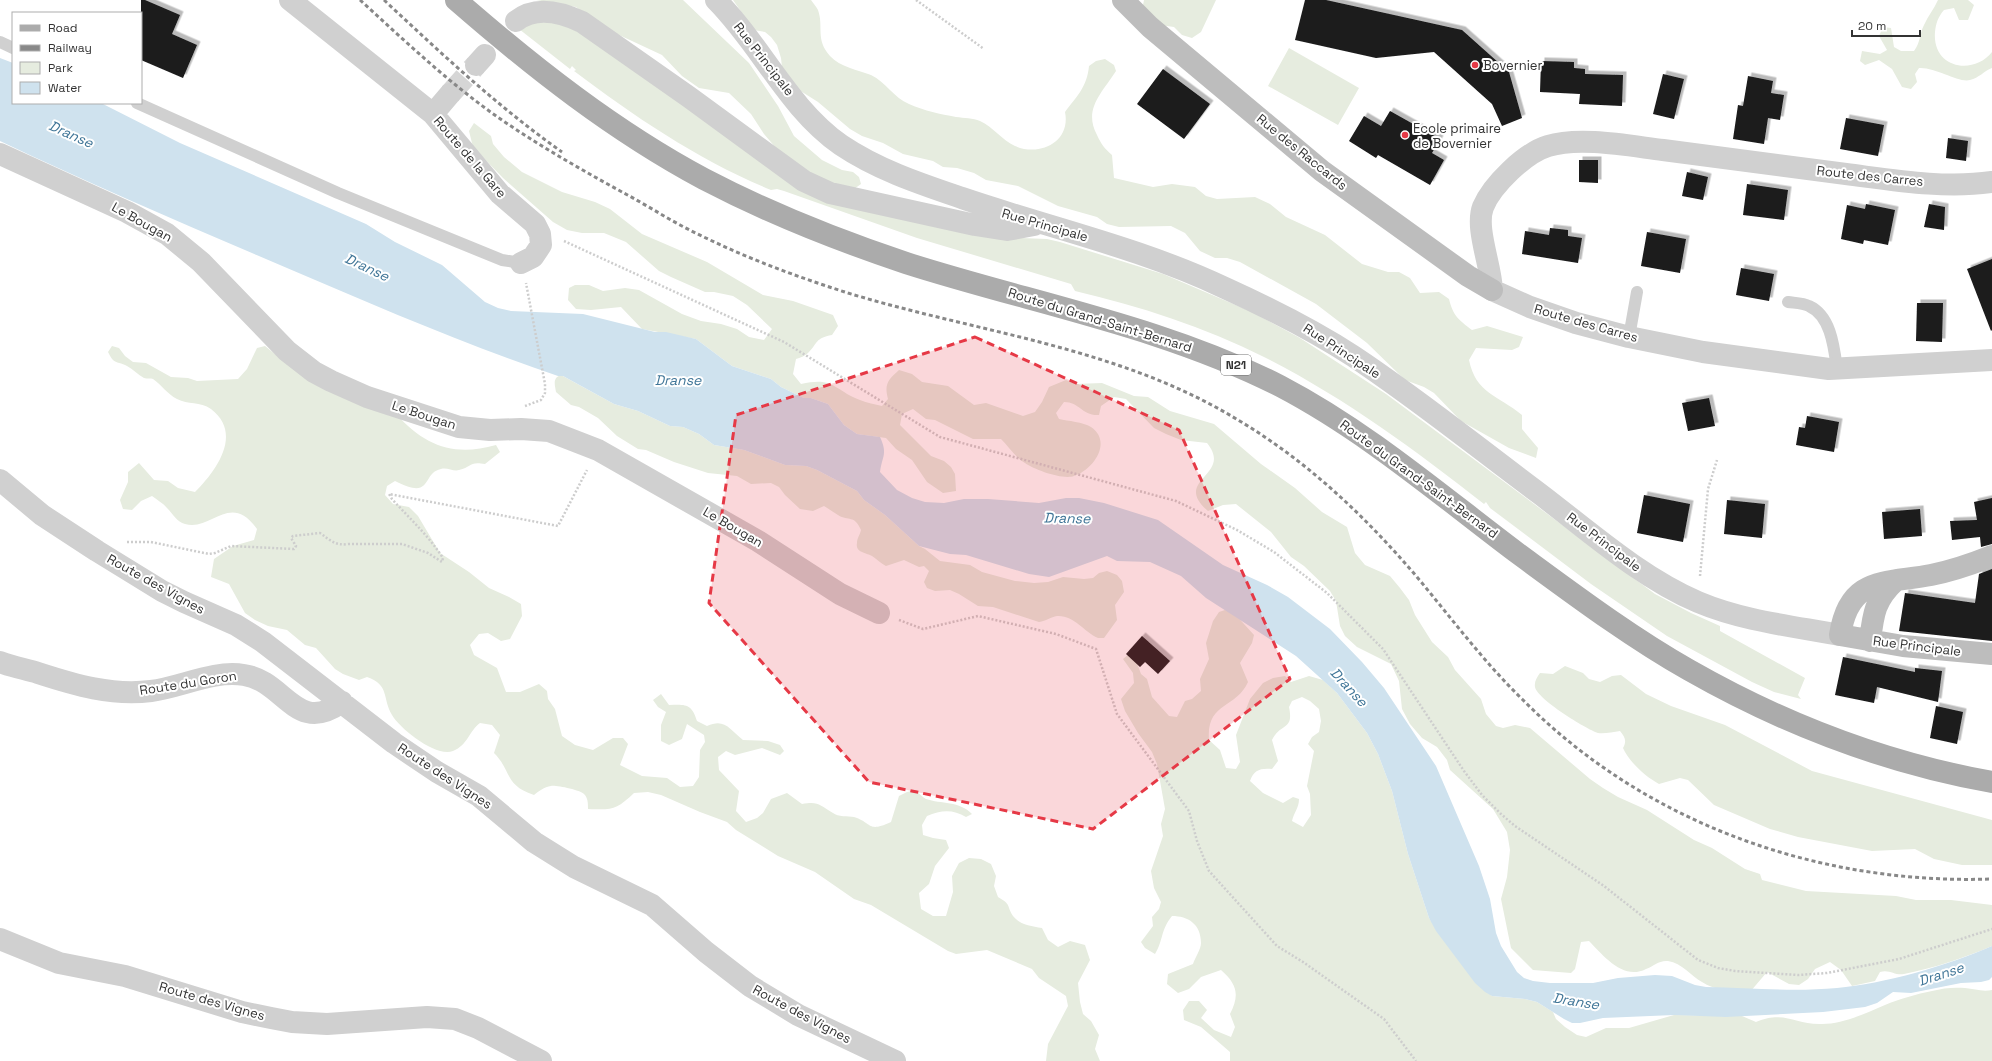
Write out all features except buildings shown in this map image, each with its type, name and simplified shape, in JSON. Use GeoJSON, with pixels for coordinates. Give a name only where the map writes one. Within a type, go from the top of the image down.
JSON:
{"type":"FeatureCollection","features":[{"type":"Feature","properties":{"kind":"main road","name":"Route du Grand-Saint-Bernard"},"geometry":{"type":"LineString","coordinates":[[456,0],[534,65],[572,94],[619,127],[704,179],[824,234],[862,248],[952,276],[1146,331],[1251,372],[1312,403],[1378,446],[1601,614],[1688,669],[1745,699],[1807,728],[1935,770],[1992,782]]}},
{"type":"Feature","properties":{"kind":"street","name":"Route de la Gare"},"geometry":{"type":"LineString","coordinates":[[290,0],[433,114],[496,190],[535,224],[540,234]]}},
{"type":"Feature","properties":{"kind":"street","name":"Rue Principale"},"geometry":{"type":"LineString","coordinates":[[716,0],[746,34],[802,108],[818,126],[840,144],[863,158],[891,172],[926,186],[1010,215],[1097,240],[1178,267],[1222,286],[1299,324],[1354,357],[1651,576],[1689,598],[1738,616],[1870,641],[1903,646],[1992,654]]}},
{"type":"Feature","properties":{"kind":"street","name":"Rue des Raccards"},"geometry":{"type":"LineString","coordinates":[[1123,0],[1150,27],[1322,171],[1468,276],[1492,290]]}},
{"type":"Feature","properties":{"kind":"street"},"geometry":{"type":"LineString","coordinates":[[516,21],[523,15],[540,11],[564,14],[582,22],[689,97],[804,181],[830,193],[975,225],[1007,230],[1042,223]]}},
{"type":"Feature","properties":{"kind":"street"},"geometry":{"type":"LineString","coordinates":[[433,114],[450,94]]}},
{"type":"Feature","properties":{"kind":"street","name":"Route des Carres"},"geometry":{"type":"LineString","coordinates":[[1992,182],[1959,184],[1905,181],[1622,146],[1572,142],[1547,146],[1527,158],[1510,171],[1489,196],[1483,208],[1480,220],[1491,275],[1492,290],[1530,307],[1576,323],[1629,337],[1704,352],[1837,369],[1992,359]]}},
{"type":"Feature","properties":{"kind":"street","name":"Le Bougan"},"geometry":{"type":"LineString","coordinates":[[0,154],[126,212],[166,234],[200,262],[287,351],[314,372],[331,381],[367,397],[459,427],[490,430],[521,429],[549,431],[598,450],[758,541],[840,594],[879,613]]}},
{"type":"Feature","properties":{"kind":"street"},"geometry":{"type":"LineString","coordinates":[[523,271],[539,249],[540,234]]}},
{"type":"Feature","properties":{"kind":"street","name":"Route des Vignes"},"geometry":{"type":"LineString","coordinates":[[0,480],[42,514],[97,551],[178,599],[243,629],[281,655],[394,743],[437,772],[479,796],[534,842],[574,867],[652,905],[712,957],[750,986],[798,1015],[895,1061]]}},
{"type":"Feature","properties":{"kind":"street"},"geometry":{"type":"LineString","coordinates":[[1840,635],[1844,615],[1855,595],[1873,585],[1951,571],[1992,556]]}},
{"type":"Feature","properties":{"kind":"street"},"geometry":{"type":"LineString","coordinates":[[1870,641],[1875,608],[1880,596],[1896,580]]}},
{"type":"Feature","properties":{"kind":"street","name":"Route du Goron"},"geometry":{"type":"LineString","coordinates":[[0,662],[65,682],[110,692],[150,691],[203,678],[243,674],[262,680],[304,712],[318,714],[328,711],[342,702]]}},
{"type":"Feature","properties":{"kind":"street","name":"Route des Vignes"},"geometry":{"type":"LineString","coordinates":[[0,939],[59,963],[125,976],[242,1012],[292,1022],[327,1024],[427,1017],[455,1019],[478,1028],[541,1061]]}},
{"type":"Feature","properties":{"kind":"lane"},"geometry":{"type":"LineString","coordinates":[[0,42],[12,48]]}},
{"type":"Feature","properties":{"kind":"lane"},"geometry":{"type":"LineString","coordinates":[[139,104],[345,196],[502,260],[523,271]]}},
{"type":"Feature","properties":{"kind":"lane"},"geometry":{"type":"LineString","coordinates":[[1629,337],[1637,292]]}},
{"type":"Feature","properties":{"kind":"lane"},"geometry":{"type":"LineString","coordinates":[[1788,302],[1808,306],[1818,311],[1826,323],[1832,340],[1837,369]]}},
{"type":"Feature","properties":{"kind":"path"},"geometry":{"type":"LineString","coordinates":[[916,0],[984,49]]}},
{"type":"Feature","properties":{"kind":"path"},"geometry":{"type":"LineString","coordinates":[[540,234],[551,236],[784,342],[940,437],[1176,501],[1237,530],[1274,552],[1327,593],[1382,649],[1420,703],[1464,771],[1482,795],[1501,814],[1515,826],[1604,886],[1698,960],[1718,968],[1735,971],[1798,975],[1827,973],[1899,959],[1992,930]]}},
{"type":"Feature","properties":{"kind":"path"},"geometry":{"type":"LineString","coordinates":[[523,271],[545,384]]}},
{"type":"Feature","properties":{"kind":"path"},"geometry":{"type":"LineString","coordinates":[[97,551],[116,543],[138,541],[151,542],[208,554],[215,553],[231,546],[270,547],[290,550],[294,549],[296,546],[291,538],[293,536],[320,533],[333,543],[340,545],[402,544],[428,553],[442,562],[443,558],[424,531],[392,499],[389,494],[558,526],[598,450]]}},
{"type":"Feature","properties":{"kind":"path"},"geometry":{"type":"LineString","coordinates":[[1700,576],[1708,489],[1717,460]]}},
{"type":"Feature","properties":{"kind":"path"},"geometry":{"type":"LineString","coordinates":[[879,613],[923,629],[978,616],[1056,634],[1096,649],[1118,714],[1189,811],[1197,841],[1209,871],[1277,946],[1384,1019],[1416,1061]]}},
{"type":"Feature","properties":{"kind":"highlighted area"},"geometry":{"type":"Polygon","coordinates":[[[975,337],[1179,430],[1290,679],[1093,829],[869,782],[709,603],[736,415],[975,337]]]}},
{"type":"Feature","properties":{"kind":"green space"},"geometry":{"type":"Polygon","coordinates":[[[536,0],[683,0],[749,63],[778,106],[794,136],[822,160],[842,170],[853,172],[859,177],[861,184],[854,189],[819,180],[776,148],[764,134],[751,114],[729,93],[699,88],[682,76],[662,55],[602,27],[576,7],[536,0]]]}},
{"type":"Feature","properties":{"kind":"green space"},"geometry":{"type":"Polygon","coordinates":[[[733,0],[811,0],[820,16],[821,38],[825,50],[834,60],[844,66],[871,75],[899,98],[909,104],[921,109],[980,121],[1010,143],[1025,149],[1034,150],[1043,148],[1052,144],[1058,139],[1063,132],[1066,123],[1065,112],[1084,86],[1089,66],[1096,61],[1105,59],[1114,65],[1116,71],[1100,94],[1093,109],[1092,117],[1093,126],[1103,146],[1112,155],[1114,178],[1153,187],[1172,184],[1195,187],[1206,196],[1217,199],[1255,197],[1270,204],[1286,217],[1325,235],[1362,264],[1388,272],[1399,272],[1410,278],[1420,293],[1439,292],[1449,299],[1452,310],[1457,317],[1472,330],[1487,326],[1523,337],[1519,347],[1512,350],[1476,348],[1469,360],[1472,371],[1483,387],[1489,393],[1522,415],[1522,429],[1538,448],[1536,458],[1509,448],[1461,421],[1434,393],[1424,387],[1405,380],[1367,343],[1316,304],[1240,262],[1227,258],[1215,258],[1200,251],[1185,233],[1171,226],[1119,227],[1107,224],[1097,217],[1058,206],[1018,186],[986,180],[974,173],[957,168],[943,167],[933,161],[903,154],[883,143],[862,136],[850,129],[818,102],[799,90],[782,67],[777,45],[765,32],[754,30],[733,0]]]}},
{"type":"Feature","properties":{"kind":"green space"},"geometry":{"type":"Polygon","coordinates":[[[1144,0],[1216,0],[1201,32],[1192,38],[1182,35],[1174,27],[1153,24],[1142,10],[1144,0]]]}},
{"type":"Feature","properties":{"kind":"green space"},"geometry":{"type":"Polygon","coordinates":[[[1938,0],[1968,0],[1974,5],[1968,20],[1959,20],[1954,8],[1944,10],[1938,20],[1935,32],[1936,44],[1940,54],[1955,64],[1965,66],[1984,60],[1992,52],[1992,68],[1973,79],[1965,80],[1926,68],[1919,68],[1915,74],[1917,82],[1911,89],[1902,87],[1892,69],[1879,60],[1865,65],[1860,61],[1862,51],[1880,54],[1887,50],[1879,36],[1883,27],[1891,28],[1894,47],[1901,51],[1914,51],[1918,44],[1924,25],[1938,0]]]}},
{"type":"Feature","properties":{"kind":"green space"},"geometry":{"type":"Polygon","coordinates":[[[566,21],[786,176],[1021,238],[1047,239],[1060,242],[1163,274],[1252,312],[1300,338],[1386,394],[1655,594],[1720,626],[1720,631],[1805,678],[1798,695],[1801,699],[1774,692],[1752,682],[1667,636],[1591,584],[1490,508],[1486,502],[1484,504],[1431,463],[1377,425],[1322,389],[1242,346],[1171,318],[1123,303],[1075,291],[1071,284],[917,238],[784,191],[777,189],[771,190],[719,166],[644,121],[574,71],[576,70],[572,66],[570,69],[519,29],[527,23],[566,21]]]}},
{"type":"Feature","properties":{"kind":"green space"},"geometry":{"type":"Polygon","coordinates":[[[1289,48],[1359,88],[1338,125],[1268,86],[1289,48]]]}},
{"type":"Feature","properties":{"kind":"green space"},"geometry":{"type":"Polygon","coordinates":[[[474,123],[491,136],[493,144],[504,157],[522,172],[562,192],[595,202],[610,209],[642,234],[707,262],[763,295],[793,301],[833,315],[838,326],[832,335],[826,336],[817,341],[807,354],[796,359],[793,374],[801,384],[812,382],[827,383],[860,400],[882,406],[888,399],[886,390],[888,383],[899,370],[912,374],[922,382],[948,386],[974,405],[986,403],[1023,416],[1035,412],[1042,402],[1049,387],[1066,380],[1075,384],[1102,383],[1134,396],[1148,397],[1170,411],[1214,424],[1261,464],[1295,488],[1322,512],[1347,527],[1355,553],[1365,565],[1390,576],[1400,588],[1409,600],[1415,615],[1432,642],[1448,657],[1455,670],[1481,699],[1486,714],[1496,726],[1503,728],[1515,725],[1530,728],[1590,779],[1603,788],[1618,797],[1647,810],[1694,840],[1712,848],[1745,869],[1760,874],[1762,880],[1806,891],[1896,896],[1916,900],[1951,900],[1992,905],[1992,946],[1971,955],[1915,972],[1898,974],[1887,971],[1880,972],[1875,981],[1852,986],[1841,970],[1830,962],[1815,969],[1808,979],[1799,985],[1789,984],[1767,972],[1750,992],[1731,992],[1713,988],[1678,964],[1668,961],[1659,962],[1638,972],[1629,972],[1614,965],[1589,941],[1581,942],[1575,969],[1571,973],[1533,970],[1511,948],[1501,899],[1507,877],[1510,850],[1507,832],[1493,809],[1450,770],[1447,760],[1437,747],[1422,738],[1410,724],[1402,709],[1399,681],[1391,664],[1357,647],[1345,636],[1340,626],[1336,601],[1330,591],[1304,566],[1291,557],[1271,532],[1236,504],[1223,505],[1208,511],[1198,500],[1196,492],[1199,484],[1213,463],[1213,454],[1207,443],[1181,440],[1154,428],[1126,399],[1114,397],[1101,406],[1099,415],[1093,415],[1074,404],[1064,402],[1056,413],[1059,419],[1088,425],[1091,427],[1097,433],[1100,440],[1100,448],[1094,462],[1088,468],[1074,476],[1063,477],[1035,469],[1025,463],[1001,439],[973,439],[935,420],[926,419],[913,409],[902,414],[900,425],[931,456],[944,461],[951,467],[955,474],[956,491],[943,493],[927,482],[912,460],[896,449],[886,438],[857,434],[844,425],[828,404],[811,398],[804,398],[781,387],[771,379],[732,366],[696,339],[642,329],[621,307],[591,310],[576,309],[568,300],[569,288],[575,285],[589,285],[603,291],[625,288],[639,290],[682,314],[701,321],[721,324],[737,329],[749,337],[764,340],[772,329],[747,305],[733,296],[714,292],[705,292],[659,271],[626,242],[604,233],[582,233],[567,230],[553,222],[503,178],[473,147],[469,131],[474,123]]]}},
{"type":"Feature","properties":{"kind":"green space"},"geometry":{"type":"Polygon","coordinates":[[[112,346],[119,348],[125,356],[133,362],[146,363],[171,377],[188,378],[197,381],[238,379],[247,369],[257,348],[265,346],[286,363],[396,414],[418,434],[429,441],[441,446],[467,450],[496,445],[500,452],[485,464],[476,463],[463,469],[441,469],[435,471],[425,484],[416,488],[395,481],[387,486],[385,495],[393,504],[409,507],[418,516],[440,553],[469,572],[489,588],[521,604],[522,616],[510,639],[501,641],[488,633],[479,634],[470,645],[474,655],[497,668],[506,692],[520,692],[539,684],[547,691],[548,699],[555,709],[562,736],[575,745],[593,750],[613,738],[623,738],[628,744],[620,765],[642,776],[667,778],[680,787],[693,786],[699,777],[700,750],[705,742],[704,735],[687,724],[682,739],[669,745],[661,741],[661,725],[666,712],[658,707],[653,700],[661,694],[669,705],[688,706],[693,711],[697,721],[707,726],[718,723],[723,724],[743,740],[768,741],[780,745],[784,751],[780,755],[762,748],[735,755],[726,751],[718,757],[719,770],[739,791],[736,811],[746,822],[757,818],[763,813],[771,799],[787,793],[802,804],[816,803],[835,814],[860,819],[874,827],[891,822],[899,796],[916,790],[926,799],[956,805],[967,810],[972,814],[966,817],[961,814],[947,811],[932,814],[927,816],[922,825],[923,835],[946,840],[949,848],[935,866],[929,884],[919,893],[921,909],[933,916],[946,916],[953,892],[952,876],[959,863],[969,858],[981,859],[991,864],[996,876],[994,886],[998,897],[1007,904],[1016,919],[1026,925],[1042,928],[1048,940],[1058,947],[1070,941],[1085,945],[1090,960],[1078,983],[1080,1002],[1083,1014],[1091,1021],[1099,1035],[1095,1049],[1100,1061],[1046,1061],[1048,1044],[1068,1006],[1066,996],[1039,978],[1032,969],[987,950],[956,954],[948,951],[871,905],[854,899],[815,872],[778,856],[736,830],[727,822],[661,795],[648,792],[634,793],[623,803],[614,808],[588,809],[588,801],[584,794],[573,789],[551,786],[544,788],[534,795],[524,791],[513,782],[504,766],[494,753],[500,735],[492,725],[480,723],[476,726],[465,742],[453,751],[446,752],[438,750],[420,741],[396,721],[389,709],[382,688],[374,680],[367,677],[359,680],[343,674],[335,669],[316,648],[305,645],[287,630],[268,626],[255,620],[245,613],[229,584],[211,577],[214,559],[233,546],[254,540],[257,529],[247,518],[238,513],[229,513],[203,523],[194,525],[185,524],[177,520],[164,505],[152,496],[141,501],[132,510],[123,509],[120,500],[128,482],[128,472],[139,463],[154,480],[168,481],[178,488],[195,492],[218,464],[226,441],[225,430],[221,419],[211,409],[203,405],[181,401],[170,395],[153,379],[144,378],[129,367],[114,361],[108,352],[112,346]]]}},
{"type":"Feature","properties":{"kind":"green space"},"geometry":{"type":"Polygon","coordinates":[[[561,375],[614,404],[638,411],[670,426],[683,427],[699,434],[714,445],[744,450],[785,465],[806,466],[817,470],[857,491],[864,500],[885,515],[919,546],[940,561],[970,565],[982,572],[1015,581],[1034,583],[1048,582],[1063,577],[1084,579],[1093,578],[1099,573],[1107,571],[1117,575],[1122,581],[1124,592],[1115,605],[1117,620],[1104,638],[1098,638],[1063,616],[1057,616],[1039,622],[993,607],[978,606],[950,590],[935,591],[927,588],[924,582],[929,571],[924,566],[919,567],[904,560],[886,566],[872,556],[860,551],[857,546],[857,540],[861,530],[854,520],[842,517],[824,506],[813,511],[800,509],[779,487],[771,483],[751,484],[737,476],[708,473],[674,462],[646,450],[638,449],[617,436],[598,418],[579,407],[571,405],[556,392],[555,380],[561,375]]]}},
{"type":"Feature","properties":{"kind":"green space"},"geometry":{"type":"Polygon","coordinates":[[[1225,610],[1234,613],[1254,635],[1252,643],[1240,663],[1248,682],[1243,691],[1217,712],[1212,719],[1209,728],[1209,740],[1220,750],[1226,768],[1236,769],[1240,762],[1236,735],[1250,699],[1263,683],[1273,678],[1285,676],[1291,682],[1309,676],[1323,680],[1337,693],[1367,733],[1378,754],[1392,791],[1408,854],[1429,918],[1449,947],[1492,996],[1525,999],[1537,1002],[1553,1012],[1556,1019],[1565,1027],[1577,1035],[1586,1037],[1606,1028],[1629,1028],[1674,1015],[1742,1016],[1756,1022],[1775,1017],[1813,1024],[1830,1024],[1854,1018],[1914,995],[1936,990],[1965,988],[1982,991],[1992,990],[1992,1061],[1230,1061],[1230,1052],[1201,1027],[1184,1020],[1183,1010],[1189,1001],[1199,1001],[1207,1010],[1201,1018],[1214,1030],[1231,1037],[1235,1027],[1230,1014],[1236,995],[1234,985],[1231,980],[1221,970],[1201,977],[1189,989],[1178,993],[1167,984],[1168,974],[1193,964],[1201,945],[1199,931],[1196,926],[1188,920],[1178,916],[1172,916],[1168,921],[1155,954],[1145,948],[1141,942],[1153,926],[1152,917],[1159,909],[1161,902],[1154,888],[1151,871],[1163,836],[1161,824],[1165,809],[1157,764],[1152,752],[1138,733],[1125,711],[1121,699],[1134,683],[1133,673],[1123,659],[1129,654],[1134,655],[1141,674],[1147,679],[1152,697],[1169,716],[1177,717],[1185,701],[1192,699],[1201,691],[1200,679],[1209,659],[1206,643],[1213,621],[1219,612],[1225,610]],[[1302,697],[1292,701],[1289,707],[1290,720],[1272,740],[1278,761],[1272,769],[1258,770],[1253,774],[1250,781],[1263,793],[1283,803],[1293,797],[1299,799],[1292,821],[1303,827],[1311,815],[1310,794],[1307,786],[1314,751],[1308,744],[1312,737],[1319,732],[1321,721],[1319,709],[1310,701],[1302,697]]]}},
{"type":"Feature","properties":{"kind":"green space"},"geometry":{"type":"Polygon","coordinates":[[[1565,666],[1583,673],[1589,679],[1600,682],[1612,676],[1621,675],[1646,694],[1671,706],[1725,725],[1812,771],[1992,820],[1992,865],[1962,865],[1934,859],[1915,849],[1872,851],[1798,837],[1770,829],[1714,805],[1688,780],[1680,778],[1659,784],[1643,773],[1629,759],[1623,748],[1625,739],[1620,731],[1598,733],[1573,720],[1544,699],[1538,692],[1535,687],[1535,683],[1540,673],[1553,674],[1565,666]]]}},
{"type":"Feature","properties":{"kind":"water","name":"Dranse"},"geometry":{"type":"Polygon","coordinates":[[[0,58],[12,63],[12,104],[103,104],[180,143],[366,224],[395,242],[442,265],[485,302],[498,308],[511,311],[583,314],[655,332],[666,332],[696,339],[732,366],[771,379],[781,387],[804,398],[811,398],[828,404],[844,425],[857,434],[880,437],[884,447],[884,455],[880,472],[897,490],[912,498],[925,502],[944,503],[964,499],[988,499],[1039,503],[1066,498],[1079,498],[1104,503],[1158,520],[1223,565],[1267,585],[1288,597],[1330,629],[1362,662],[1384,688],[1436,766],[1479,866],[1490,899],[1496,933],[1501,946],[1517,972],[1524,978],[1533,981],[1550,983],[1593,983],[1618,978],[1655,975],[1672,976],[1695,985],[1706,987],[1788,990],[1837,988],[1855,986],[1916,973],[1957,960],[1992,946],[1992,977],[1989,980],[1981,982],[1961,983],[1911,993],[1893,992],[1877,1003],[1865,1007],[1823,1012],[1726,1017],[1674,1015],[1603,1018],[1580,1023],[1572,1023],[1537,1002],[1525,999],[1492,996],[1475,983],[1436,931],[1429,918],[1408,854],[1392,791],[1378,754],[1367,733],[1337,693],[1296,656],[1206,598],[1181,576],[1150,562],[1117,561],[1107,556],[1049,577],[1029,574],[966,555],[950,554],[919,546],[885,515],[864,500],[857,491],[817,470],[806,466],[785,465],[744,450],[714,445],[699,434],[683,427],[670,426],[638,411],[614,404],[563,376],[558,376],[524,364],[421,325],[143,206],[0,141],[0,58]]]}},
{"type":"Feature","properties":{"kind":"tunnel"},"geometry":{"type":"LineString","coordinates":[[450,94],[476,65]]}},
{"type":"Feature","properties":{"kind":"railway"},"geometry":{"type":"LineString","coordinates":[[360,0],[445,76],[499,118],[575,166],[700,235],[762,263],[848,293],[1097,358],[1145,375],[1192,395],[1238,420],[1288,453],[1356,511],[1397,554],[1509,686],[1571,744],[1624,781],[1680,813],[1739,838],[1800,858],[1863,871],[1927,878],[1992,879]]}},
{"type":"Feature","properties":{"kind":"railway"},"geometry":{"type":"LineString","coordinates":[[384,0],[492,98],[562,152]]}},
{"type":"Feature","properties":{"kind":"place","name":"Bovernier"},"geometry":{"type":"Point","coordinates":[1475,65]}},
{"type":"Feature","properties":{"kind":"place","name":"Ecole primaire de Bovernier"},"geometry":{"type":"Point","coordinates":[1405,135]}}]}
